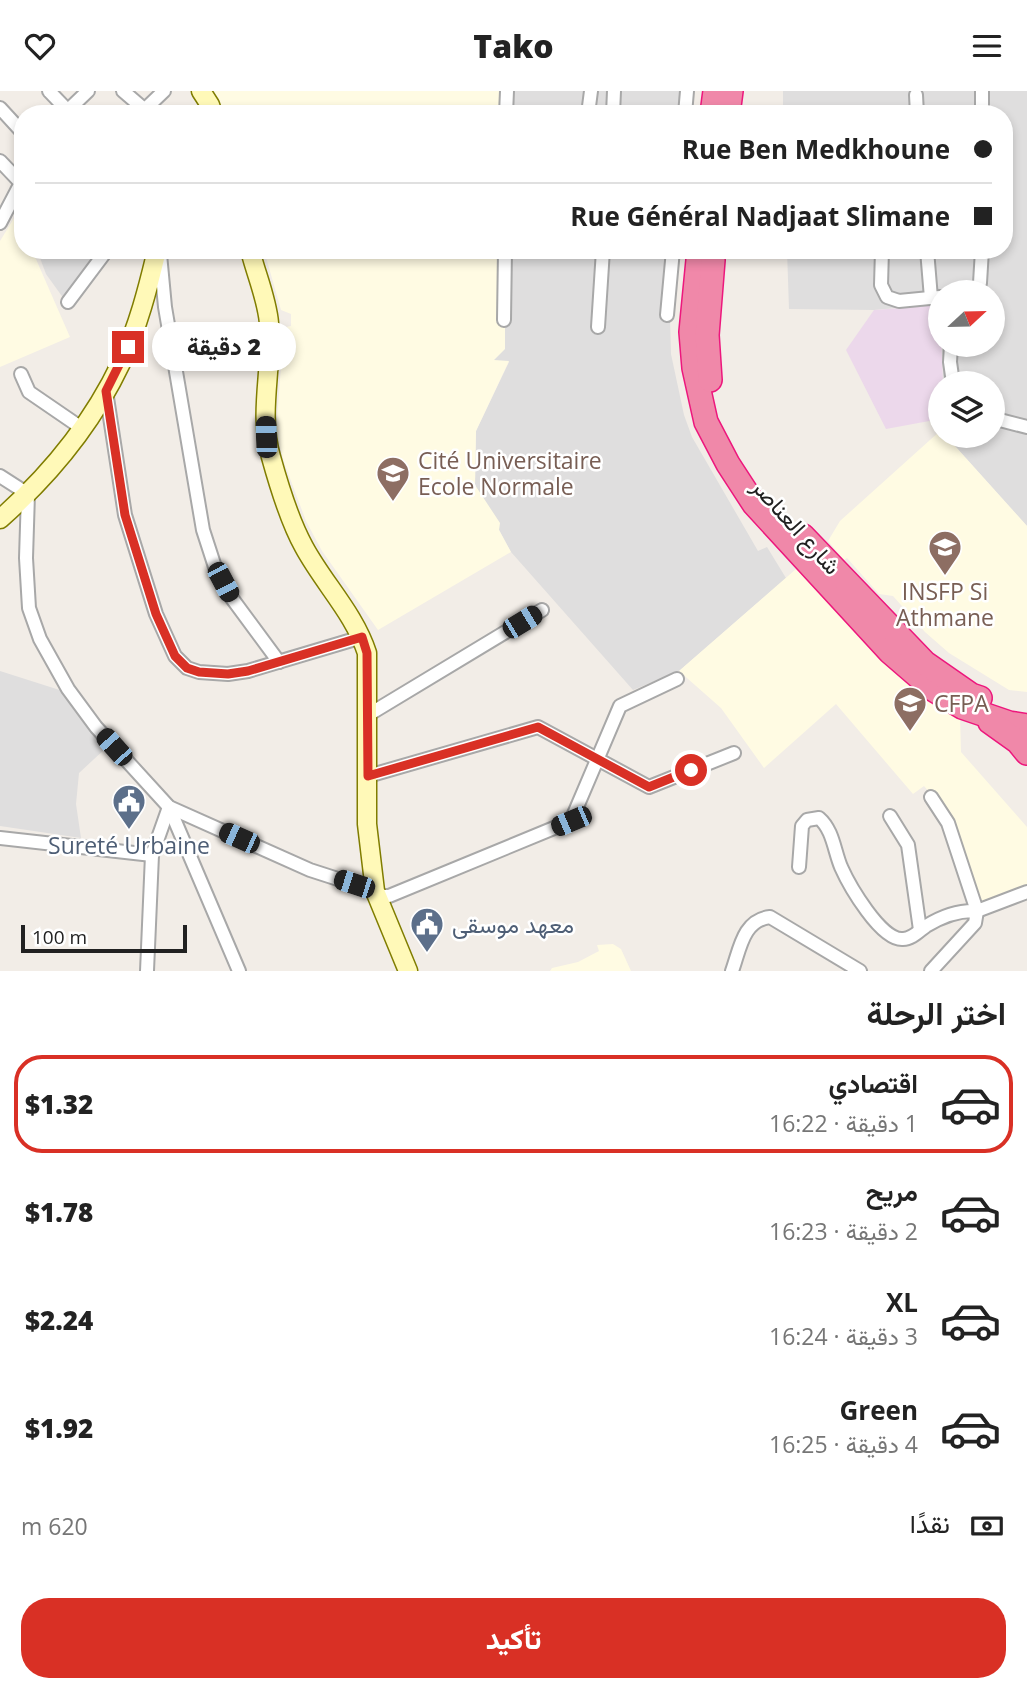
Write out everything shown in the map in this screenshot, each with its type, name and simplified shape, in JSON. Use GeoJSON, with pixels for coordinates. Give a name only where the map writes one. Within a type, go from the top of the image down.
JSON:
{"type":"FeatureCollection","features":[{"type":"Feature","properties":{"kind":"highway"},"geometry":{"type":"LineString","coordinates":[[698,259],[691,332],[694,368],[706,422],[754,505],[890,652],[934,689],[962,707],[1009,723],[1027,726]]}},
{"type":"Feature","properties":{"kind":"highway","name":"شارع العناصر"},"geometry":{"type":"LineString","coordinates":[[713,259],[707,335],[710,385],[725,429],[746,467],[775,506],[925,663],[971,695],[1027,712]]}},
{"type":"Feature","properties":{"kind":"highway"},"geometry":{"type":"LineString","coordinates":[[973,711],[1004,731],[1027,753]]}},
{"type":"Feature","properties":{"kind":"main road"},"geometry":{"type":"LineString","coordinates":[[0,519],[51,470],[83,429],[106,391],[134,332],[156,259]]}},
{"type":"Feature","properties":{"kind":"main road"},"geometry":{"type":"LineString","coordinates":[[252,259],[269,320],[265,412],[266,437],[271,457],[304,547],[350,615],[367,653],[367,824],[375,891],[408,971]]}},
{"type":"Feature","properties":{"kind":"street"},"geometry":{"type":"LineString","coordinates":[[50,91],[62,105]]}},
{"type":"Feature","properties":{"kind":"street"},"geometry":{"type":"LineString","coordinates":[[75,105],[88,91]]}},
{"type":"Feature","properties":{"kind":"street"},"geometry":{"type":"LineString","coordinates":[[123,91],[136,105]]}},
{"type":"Feature","properties":{"kind":"street"},"geometry":{"type":"LineString","coordinates":[[149,105],[164,91]]}},
{"type":"Feature","properties":{"kind":"street"},"geometry":{"type":"LineString","coordinates":[[916,95],[917,105]]}},
{"type":"Feature","properties":{"kind":"street"},"geometry":{"type":"LineString","coordinates":[[0,108],[14,123]]}},
{"type":"Feature","properties":{"kind":"street"},"geometry":{"type":"LineString","coordinates":[[0,161],[14,174]]}},
{"type":"Feature","properties":{"kind":"street"},"geometry":{"type":"LineString","coordinates":[[0,222],[14,196]]}},
{"type":"Feature","properties":{"kind":"street"},"geometry":{"type":"LineString","coordinates":[[68,302],[100,259]]}},
{"type":"Feature","properties":{"kind":"street"},"geometry":{"type":"LineString","coordinates":[[160,259],[203,530],[215,567],[231,597],[279,662]]}},
{"type":"Feature","properties":{"kind":"street"},"geometry":{"type":"LineString","coordinates":[[504,320],[505,259]]}},
{"type":"Feature","properties":{"kind":"street"},"geometry":{"type":"LineString","coordinates":[[598,327],[602,259]]}},
{"type":"Feature","properties":{"kind":"street"},"geometry":{"type":"LineString","coordinates":[[667,315],[672,259]]}},
{"type":"Feature","properties":{"kind":"street"},"geometry":{"type":"LineString","coordinates":[[882,259],[881,285],[887,297],[899,301],[928,298]]}},
{"type":"Feature","properties":{"kind":"street"},"geometry":{"type":"LineString","coordinates":[[929,259],[932,280]]}},
{"type":"Feature","properties":{"kind":"street"},"geometry":{"type":"LineString","coordinates":[[980,280],[981,259]]}},
{"type":"Feature","properties":{"kind":"street"},"geometry":{"type":"LineString","coordinates":[[21,374],[29,392],[83,429]]}},
{"type":"Feature","properties":{"kind":"street"},"geometry":{"type":"LineString","coordinates":[[106,391],[125,515],[156,614],[175,656],[187,668],[199,672],[228,674],[248,671],[362,637]]}},
{"type":"Feature","properties":{"kind":"street"},"geometry":{"type":"LineString","coordinates":[[1005,421],[1027,427]]}},
{"type":"Feature","properties":{"kind":"street"},"geometry":{"type":"LineString","coordinates":[[0,476],[28,494],[26,558],[29,608],[40,639],[68,689],[96,727],[169,807],[239,971]]}},
{"type":"Feature","properties":{"kind":"street"},"geometry":{"type":"LineString","coordinates":[[368,715],[542,610]]}},
{"type":"Feature","properties":{"kind":"street"},"geometry":{"type":"LineString","coordinates":[[169,807],[310,870],[389,896],[571,821],[620,706],[677,679]]}},
{"type":"Feature","properties":{"kind":"street"},"geometry":{"type":"LineString","coordinates":[[368,776],[538,727],[649,787],[734,753]]}},
{"type":"Feature","properties":{"kind":"street"},"geometry":{"type":"LineString","coordinates":[[931,971],[975,923],[977,911],[948,823],[932,797]]}},
{"type":"Feature","properties":{"kind":"street"},"geometry":{"type":"LineString","coordinates":[[148,971],[152,855],[169,807]]}},
{"type":"Feature","properties":{"kind":"street"},"geometry":{"type":"LineString","coordinates":[[890,816],[908,845],[920,930]]}},
{"type":"Feature","properties":{"kind":"street"},"geometry":{"type":"LineString","coordinates":[[799,867],[802,826],[807,820],[819,818],[827,825],[850,885],[878,924],[891,937],[901,940],[911,937],[951,913],[977,911],[1027,893]]}},
{"type":"Feature","properties":{"kind":"street"},"geometry":{"type":"LineString","coordinates":[[0,838],[152,855]]}},
{"type":"Feature","properties":{"kind":"street"},"geometry":{"type":"LineString","coordinates":[[732,971],[748,927],[759,918],[770,917],[859,971]]}},
{"type":"Feature","properties":{"kind":"shaded area"},"geometry":{"type":"Polygon","coordinates":[[[214,91],[500,91],[500,105],[221,105],[214,91]]]}},
{"type":"Feature","properties":{"kind":"shaded area"},"geometry":{"type":"Polygon","coordinates":[[[500,91],[681,91],[680,105],[500,105],[500,91]]]}},
{"type":"Feature","properties":{"kind":"shaded area"},"geometry":{"type":"Polygon","coordinates":[[[783,91],[1027,91],[1027,526],[957,448],[1005,448],[1005,371],[943,371],[942,357],[1005,357],[1005,280],[928,280],[928,305],[874,310],[789,309],[787,259],[1013,259],[1013,105],[783,105],[783,91]]]}},
{"type":"Feature","properties":{"kind":"shaded area"},"geometry":{"type":"Polygon","coordinates":[[[14,218],[14,259],[36,259],[70,337],[0,367],[0,241],[14,218]]]}},
{"type":"Feature","properties":{"kind":"shaded area"},"geometry":{"type":"Polygon","coordinates":[[[40,259],[106,259],[69,306],[46,274],[40,259]]]}},
{"type":"Feature","properties":{"kind":"shaded area","name":"Cité Universitaire Ecole Normale"},"geometry":{"type":"Polygon","coordinates":[[[267,259],[500,259],[505,303],[505,349],[494,360],[509,361],[476,431],[475,485],[500,523],[499,530],[511,552],[378,630],[322,551],[306,521],[285,465],[276,434],[282,353],[280,333],[291,326],[291,314],[281,310],[267,259]]]}},
{"type":"Feature","properties":{"kind":"shaded area"},"geometry":{"type":"Polygon","coordinates":[[[499,259],[667,259],[662,320],[670,320],[671,354],[684,415],[692,437],[758,551],[767,547],[786,578],[679,671],[633,690],[511,552],[475,485],[476,431],[509,362],[493,361],[499,259]]]}},
{"type":"Feature","properties":{"kind":"shaded area"},"geometry":{"type":"Polygon","coordinates":[[[928,306],[928,357],[942,357],[943,371],[928,371],[928,421],[886,429],[846,350],[874,310],[928,306]]]}},
{"type":"Feature","properties":{"kind":"shaded area","name":"INSFP Si Athmane"},"geometry":{"type":"Polygon","coordinates":[[[928,442],[928,448],[957,448],[1027,526],[1027,692],[1009,690],[949,653],[925,632],[893,596],[879,594],[828,541],[840,521],[928,442]]]}},
{"type":"Feature","properties":{"kind":"shaded area","name":"CFPA"},"geometry":{"type":"Polygon","coordinates":[[[796,569],[960,714],[961,752],[1027,827],[1027,886],[978,903],[950,816],[924,786],[913,794],[836,704],[764,768],[721,708],[679,671],[796,569]]]}},
{"type":"Feature","properties":{"kind":"shaded area"},"geometry":{"type":"Polygon","coordinates":[[[0,671],[69,693],[107,747],[79,773],[76,804],[81,838],[0,826],[0,671]]]}},
{"type":"Feature","properties":{"kind":"shaded area"},"geometry":{"type":"Polygon","coordinates":[[[613,944],[621,949],[631,971],[550,971],[552,968],[578,962],[599,951],[597,945],[613,944]]]}},
{"type":"Feature","properties":{"kind":"place","name":"Cité Universitaire Ecole Normale"},"geometry":{"type":"Point","coordinates":[393,503]}},
{"type":"Feature","properties":{"kind":"place","name":"INSFP Si Athmane"},"geometry":{"type":"Point","coordinates":[945,577]}},
{"type":"Feature","properties":{"kind":"place","name":"CFPA"},"geometry":{"type":"Point","coordinates":[910,733]}},
{"type":"Feature","properties":{"kind":"place","name":"Sureté Urbaine"},"geometry":{"type":"Point","coordinates":[129,831]}},
{"type":"Feature","properties":{"kind":"place","name":"معهد موسقى"},"geometry":{"type":"Point","coordinates":[427,954]}},
{"type":"Feature","properties":{"kind":"route"},"geometry":{"type":"LineString","coordinates":[[128,347],[106,391],[125,515],[156,614],[175,656],[187,668],[199,672],[228,674],[248,671],[362,637],[367,653],[368,776],[538,727],[649,787],[691,770]]}}]}
